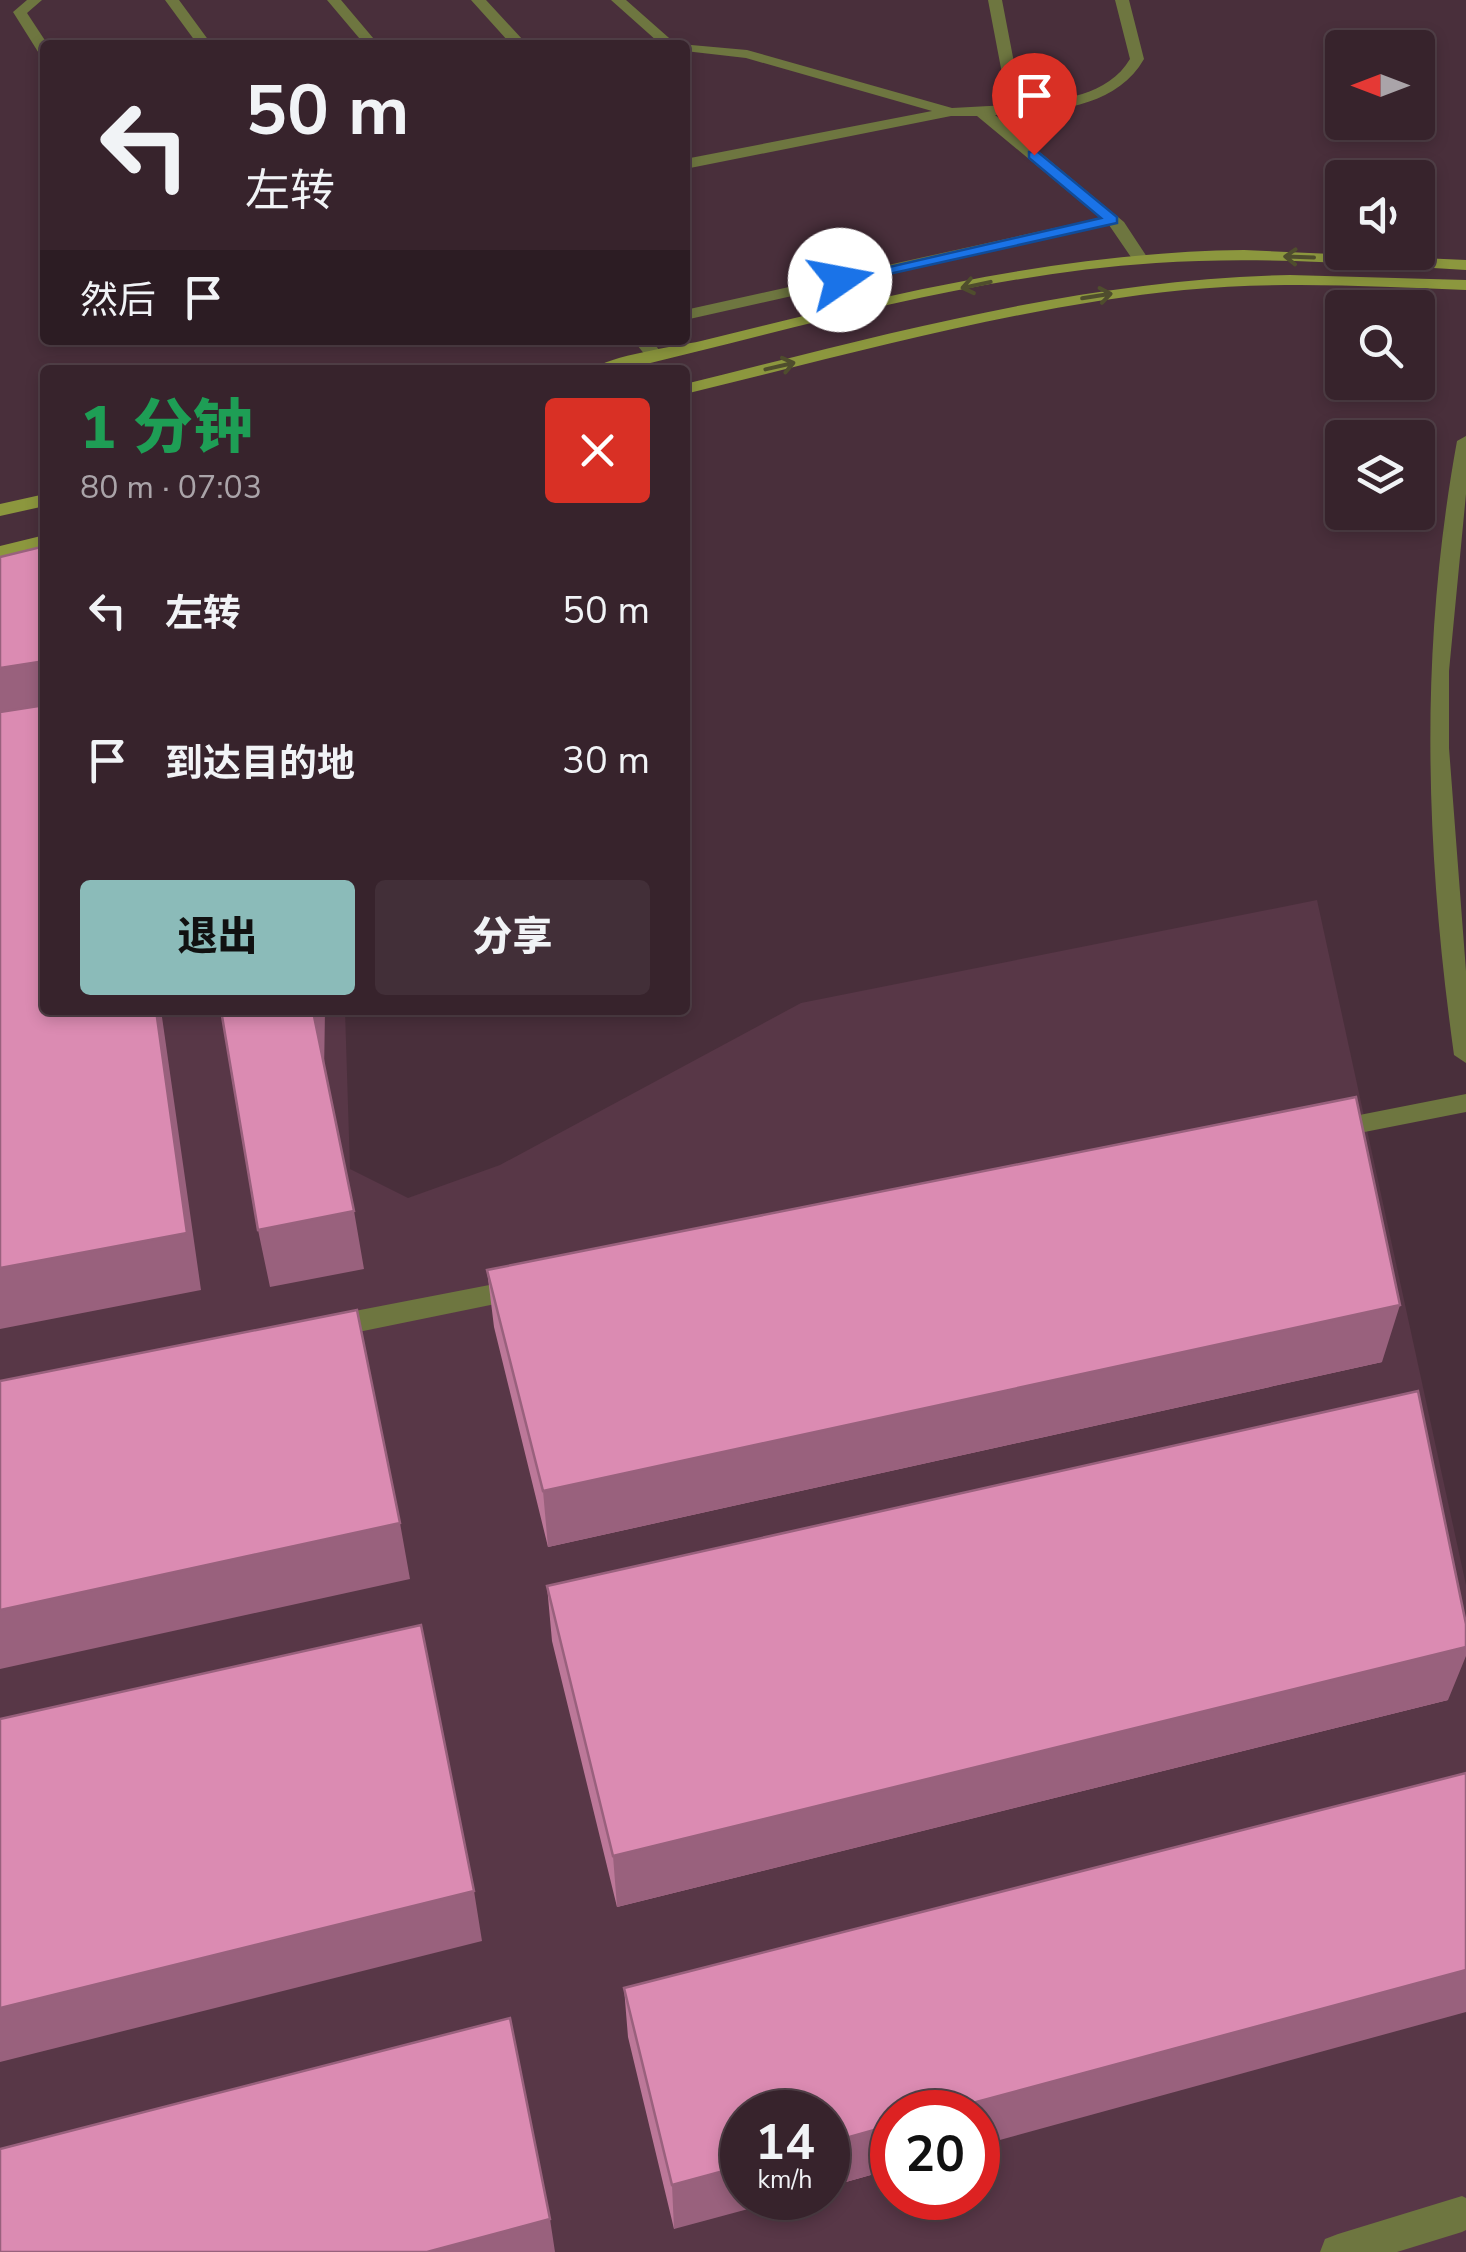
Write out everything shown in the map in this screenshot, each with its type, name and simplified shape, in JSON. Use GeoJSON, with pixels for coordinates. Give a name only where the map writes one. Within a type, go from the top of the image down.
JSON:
{"type":"FeatureCollection","features":[{"type":"Feature","properties":{"kind":"street"},"geometry":{"type":"LineString","coordinates":[[35,0],[20,12],[40,44]]}},
{"type":"Feature","properties":{"kind":"street"},"geometry":{"type":"LineString","coordinates":[[172,0],[200,40]]}},
{"type":"Feature","properties":{"kind":"street"},"geometry":{"type":"LineString","coordinates":[[334,0],[368,40]]}},
{"type":"Feature","properties":{"kind":"street"},"geometry":{"type":"LineString","coordinates":[[478,0],[515,40]]}},
{"type":"Feature","properties":{"kind":"street"},"geometry":{"type":"LineString","coordinates":[[618,0],[664,40]]}},
{"type":"Feature","properties":{"kind":"street"},"geometry":{"type":"LineString","coordinates":[[995,0],[1016,109]]}},
{"type":"Feature","properties":{"kind":"street"},"geometry":{"type":"LineString","coordinates":[[690,163],[951,112],[1016,109],[1084,98],[1129,75],[1137,59],[1122,0]]}},
{"type":"Feature","properties":{"kind":"street"},"geometry":{"type":"LineString","coordinates":[[690,48],[747,54],[951,112]]}},
{"type":"Feature","properties":{"kind":"street"},"geometry":{"type":"LineString","coordinates":[[981,111],[1112,220],[1141,260]]}},
{"type":"Feature","properties":{"kind":"street"},"geometry":{"type":"LineString","coordinates":[[690,314],[1112,220]]}},
{"type":"Feature","properties":{"kind":"street"},"geometry":{"type":"LineString","coordinates":[[622,365],[1035,272],[1141,260],[1280,256],[1466,265]]}},
{"type":"Feature","properties":{"kind":"street"},"geometry":{"type":"LineString","coordinates":[[690,387],[914,334],[1130,292],[1294,280],[1466,286]]}},
{"type":"Feature","properties":{"kind":"street"},"geometry":{"type":"LineString","coordinates":[[646,345],[656,357]]}},
{"type":"Feature","properties":{"kind":"street"},"geometry":{"type":"LineString","coordinates":[[1466,441],[1452,508],[1442,590],[1438,779],[1444,886],[1466,1055]]}},
{"type":"Feature","properties":{"kind":"street"},"geometry":{"type":"LineString","coordinates":[[0,510],[40,501]]}},
{"type":"Feature","properties":{"kind":"street"},"geometry":{"type":"LineString","coordinates":[[0,552],[40,542]]}},
{"type":"Feature","properties":{"kind":"street"},"geometry":{"type":"LineString","coordinates":[[1310,1134],[1466,1103]]}},
{"type":"Feature","properties":{"kind":"street"},"geometry":{"type":"LineString","coordinates":[[313,1330],[547,1284]]}},
{"type":"Feature","properties":{"kind":"street"},"geometry":{"type":"LineString","coordinates":[[1338,2252],[1462,2214]]}},
{"type":"Feature","properties":{"kind":"shaded area"},"geometry":{"type":"Polygon","coordinates":[[[0,570],[40,961],[40,1015],[345,1015],[350,1169],[408,1198],[500,1165],[801,1003],[1317,900],[1466,1585],[1466,2252],[0,2252],[0,570]]]}},
{"type":"Feature","properties":{"kind":"building"},"geometry":{"type":"Polygon","coordinates":[[[40,547],[40,662],[0,668],[0,557],[40,547]]]}},
{"type":"Feature","properties":{"kind":"building"},"geometry":{"type":"Polygon","coordinates":[[[40,706],[40,1015],[157,1015],[187,1233],[0,1268],[0,712],[40,706]]]}},
{"type":"Feature","properties":{"kind":"building"},"geometry":{"type":"Polygon","coordinates":[[[222,1015],[314,1015],[354,1211],[258,1230],[222,1015]]]}},
{"type":"Feature","properties":{"kind":"building"},"geometry":{"type":"Polygon","coordinates":[[[1356,1097],[1400,1305],[543,1491],[487,1270],[1356,1097]]]}},
{"type":"Feature","properties":{"kind":"building"},"geometry":{"type":"Polygon","coordinates":[[[357,1310],[400,1523],[0,1610],[0,1381],[357,1310]]]}},
{"type":"Feature","properties":{"kind":"building"},"geometry":{"type":"Polygon","coordinates":[[[1418,1391],[1466,1624],[1466,1647],[613,1856],[547,1586],[1418,1391]]]}},
{"type":"Feature","properties":{"kind":"building"},"geometry":{"type":"Polygon","coordinates":[[[421,1625],[474,1891],[0,2008],[0,1719],[421,1625]]]}},
{"type":"Feature","properties":{"kind":"building"},"geometry":{"type":"Polygon","coordinates":[[[1466,1773],[1466,1970],[1000,2096],[1000,2090],[870,2090],[870,2131],[850,2137],[850,2090],[720,2090],[720,2172],[672,2185],[624,1988],[1466,1773]]]}},
{"type":"Feature","properties":{"kind":"building"},"geometry":{"type":"Polygon","coordinates":[[[510,2018],[550,2219],[427,2252],[0,2252],[0,2149],[510,2018]]]}},
{"type":"Feature","properties":{"kind":"route"},"geometry":{"type":"LineString","coordinates":[[840,280],[1112,220],[1034,155]]}}]}
